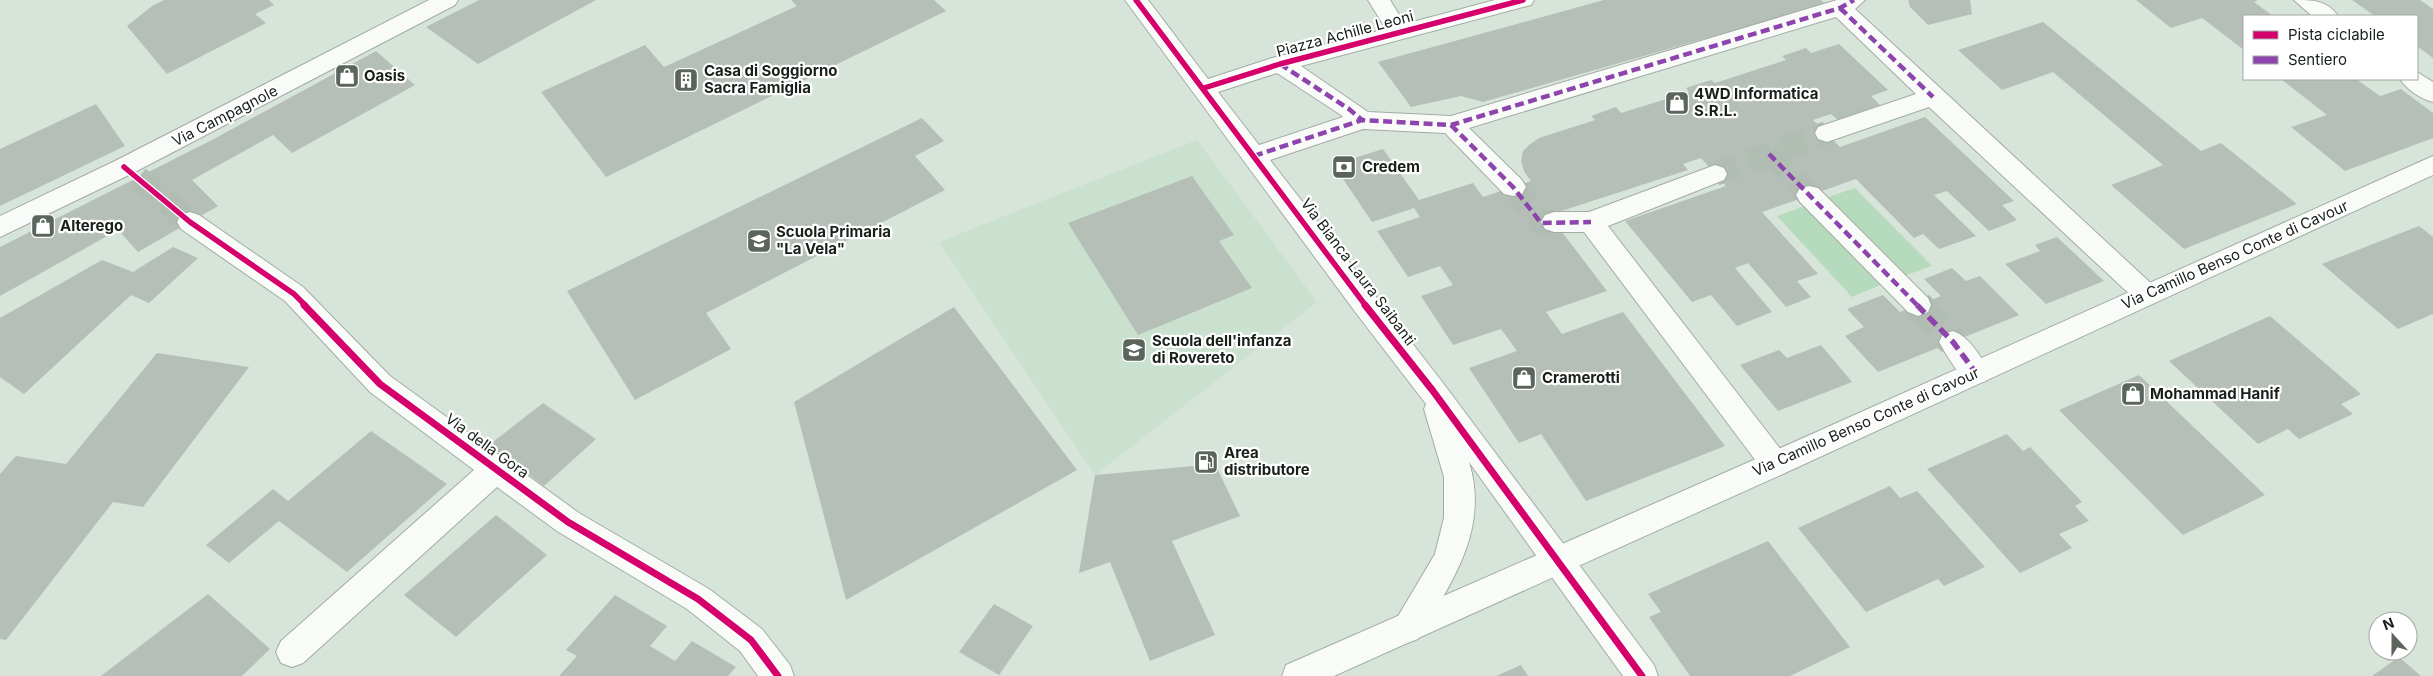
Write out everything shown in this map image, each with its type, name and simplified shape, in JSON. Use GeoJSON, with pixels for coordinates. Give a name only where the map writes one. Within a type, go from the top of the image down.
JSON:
{"type":"FeatureCollection","features":[{"type":"Feature","properties":{"kind":"street","name":"Via Campagnole"},"geometry":{"type":"LineString","coordinates":[[0,227],[131,172],[447,0]]}},
{"type":"Feature","properties":{"kind":"street","name":"Via Bianca Laura Saibanti"},"geometry":{"type":"LineString","coordinates":[[1136,0],[1560,560],[1642,676]]}},
{"type":"Feature","properties":{"kind":"street"},"geometry":{"type":"LineString","coordinates":[[1379,0],[1399,32]]}},
{"type":"Feature","properties":{"kind":"street","name":"Piazza Achille Leoni"},"geometry":{"type":"LineString","coordinates":[[1204,88],[1280,64],[1523,0]]}},
{"type":"Feature","properties":{"kind":"street"},"geometry":{"type":"LineString","coordinates":[[2305,0],[2326,15]]}},
{"type":"Feature","properties":{"kind":"street"},"geometry":{"type":"LineString","coordinates":[[1254,156],[1362,120],[1451,125],[1847,4],[1933,97],[2147,294]]}},
{"type":"Feature","properties":{"kind":"street"},"geometry":{"type":"LineString","coordinates":[[1280,64],[1349,109],[1362,120]]}},
{"type":"Feature","properties":{"kind":"street"},"geometry":{"type":"LineString","coordinates":[[2413,80],[2433,94]]}},
{"type":"Feature","properties":{"kind":"street"},"geometry":{"type":"LineString","coordinates":[[1827,133],[1933,97]]}},
{"type":"Feature","properties":{"kind":"street"},"geometry":{"type":"LineString","coordinates":[[1451,125],[1512,187]]}},
{"type":"Feature","properties":{"kind":"street","name":"Via Camillo Benso Conte di Cavour"},"geometry":{"type":"LineString","coordinates":[[1298,676],[1775,464],[2433,165]]}},
{"type":"Feature","properties":{"kind":"street"},"geometry":{"type":"LineString","coordinates":[[1554,222],[1591,222],[1715,174]]}},
{"type":"Feature","properties":{"kind":"street"},"geometry":{"type":"LineString","coordinates":[[1809,196],[1918,305]]}},
{"type":"Feature","properties":{"kind":"street","name":"Via della Gora"},"geometry":{"type":"LineString","coordinates":[[190,222],[294,294],[380,384],[497,468],[568,522],[698,599],[751,640],[778,676]]}},
{"type":"Feature","properties":{"kind":"street"},"geometry":{"type":"LineString","coordinates":[[1591,222],[1775,464]]}},
{"type":"Feature","properties":{"kind":"street"},"geometry":{"type":"LineString","coordinates":[[1953,342],[1976,372]]}},
{"type":"Feature","properties":{"kind":"street","name":"Via Bianca Laura Saibanti"},"geometry":{"type":"LineString","coordinates":[[1406,628],[1449,558],[1460,518],[1459,477],[1433,391]]}},
{"type":"Feature","properties":{"kind":"street"},"geometry":{"type":"LineString","coordinates":[[292,652],[497,468]]}},
{"type":"Feature","properties":{"kind":"shaded area","name":"Scuola dell'infanza di Rovereto"},"geometry":{"type":"Polygon","coordinates":[[[1197,140],[1317,302],[1095,475],[939,242],[1197,140]]]}},
{"type":"Feature","properties":{"kind":"green space"},"geometry":{"type":"Polygon","coordinates":[[[1855,188],[1932,266],[1898,278],[1822,199],[1855,188]]]}},
{"type":"Feature","properties":{"kind":"green space"},"geometry":{"type":"Polygon","coordinates":[[[1810,204],[1885,283],[1852,297],[1777,216],[1810,204]]]}},
{"type":"Feature","properties":{"kind":"building"},"geometry":{"type":"Polygon","coordinates":[[[164,0],[269,0],[274,5],[255,14],[266,23],[167,74],[127,26],[152,6],[164,0]]]}},
{"type":"Feature","properties":{"kind":"building"},"geometry":{"type":"Polygon","coordinates":[[[479,0],[596,0],[478,64],[426,27],[479,0]]]}},
{"type":"Feature","properties":{"kind":"building","name":"Casa di Soggiorno Sacra Famiglia"},"geometry":{"type":"Polygon","coordinates":[[[791,0],[934,0],[946,11],[606,177],[541,92],[645,45],[664,67],[797,6],[791,0]]]}},
{"type":"Feature","properties":{"kind":"building"},"geometry":{"type":"Polygon","coordinates":[[[1604,0],[1821,0],[1825,4],[1483,102],[1461,96],[1411,107],[1378,62],[1604,0]]]}},
{"type":"Feature","properties":{"kind":"building"},"geometry":{"type":"Polygon","coordinates":[[[1908,0],[1970,0],[1972,14],[1928,25],[1910,7],[1908,0]]]}},
{"type":"Feature","properties":{"kind":"building"},"geometry":{"type":"Polygon","coordinates":[[[2136,0],[2258,0],[2254,2],[2272,15],[2243,15],[2243,49],[2202,18],[2171,28],[2136,0]]]}},
{"type":"Feature","properties":{"kind":"building"},"geometry":{"type":"Polygon","coordinates":[[[2352,0],[2420,0],[2433,9],[2433,58],[2418,47],[2418,15],[2374,15],[2352,0]]]}},
{"type":"Feature","properties":{"kind":"building"},"geometry":{"type":"Polygon","coordinates":[[[2043,22],[2201,151],[2221,143],[2297,204],[2184,249],[2111,185],[2163,165],[2053,72],[2002,90],[1958,50],[2043,22]]]}},
{"type":"Feature","properties":{"kind":"building"},"geometry":{"type":"Polygon","coordinates":[[[1839,44],[1888,90],[1871,96],[1880,105],[1838,120],[1831,114],[1813,120],[1840,147],[1925,117],[2014,201],[2002,205],[2017,220],[1989,231],[1947,191],[1934,195],[1976,236],[1939,249],[1923,234],[1914,238],[1856,179],[1762,212],[1818,274],[1797,281],[1811,297],[1786,307],[1748,263],[1735,268],[1772,312],[1737,326],[1711,295],[1692,302],[1625,221],[1726,186],[1701,158],[1683,164],[1688,170],[1549,215],[1607,291],[1546,312],[1562,334],[1623,312],[1725,446],[1586,501],[1541,434],[1519,443],[1469,368],[1517,351],[1501,329],[1453,345],[1421,296],[1453,285],[1440,266],[1408,277],[1377,231],[1420,217],[1414,208],[1372,222],[1331,161],[1348,160],[1383,149],[1419,200],[1473,183],[1483,197],[1531,181],[1524,171],[1521,161],[1523,151],[1539,138],[1595,120],[1591,116],[1616,107],[1621,113],[1689,92],[1686,88],[1711,80],[1715,83],[1786,60],[1782,56],[1806,48],[1811,53],[1839,44]]]}},
{"type":"Feature","properties":{"kind":"building"},"geometry":{"type":"Polygon","coordinates":[[[376,51],[415,85],[292,153],[273,135],[192,180],[218,206],[138,252],[118,230],[0,296],[0,247],[212,140],[376,51]]]}},
{"type":"Feature","properties":{"kind":"building"},"geometry":{"type":"Polygon","coordinates":[[[2282,80],[2357,80],[2380,96],[2401,89],[2433,113],[2433,138],[2345,171],[2291,127],[2327,115],[2282,80]]]}},
{"type":"Feature","properties":{"kind":"building"},"geometry":{"type":"Polygon","coordinates":[[[96,104],[125,146],[0,206],[0,149],[96,104]]]}},
{"type":"Feature","properties":{"kind":"building","name":"Scuola Primaria \"La Vela\""},"geometry":{"type":"Polygon","coordinates":[[[922,118],[944,141],[915,156],[945,190],[706,313],[731,349],[635,400],[567,291],[922,118]]]}},
{"type":"Feature","properties":{"kind":"building"},"geometry":{"type":"Polygon","coordinates":[[[1192,176],[1234,235],[1219,241],[1252,288],[1138,335],[1068,223],[1192,176]]]}},
{"type":"Feature","properties":{"kind":"building"},"geometry":{"type":"Polygon","coordinates":[[[2419,226],[2433,237],[2433,314],[2398,329],[2322,264],[2419,226]]]}},
{"type":"Feature","properties":{"kind":"building"},"geometry":{"type":"Polygon","coordinates":[[[2057,237],[2104,281],[2046,304],[2005,264],[2040,251],[2035,245],[2057,237]]]}},
{"type":"Feature","properties":{"kind":"building"},"geometry":{"type":"Polygon","coordinates":[[[173,247],[198,258],[149,303],[131,295],[24,394],[0,377],[0,318],[102,260],[133,272],[173,247]]]}},
{"type":"Feature","properties":{"kind":"building"},"geometry":{"type":"Polygon","coordinates":[[[1952,268],[1966,281],[1980,276],[2019,315],[1878,372],[1845,336],[1864,327],[1847,309],[1883,295],[1900,312],[1941,296],[1924,279],[1952,268]]]}},
{"type":"Feature","properties":{"kind":"building"},"geometry":{"type":"Polygon","coordinates":[[[954,307],[1077,470],[846,600],[794,402],[954,307]]]}},
{"type":"Feature","properties":{"kind":"building"},"geometry":{"type":"Polygon","coordinates":[[[2270,316],[2361,394],[2341,404],[2353,414],[2299,439],[2288,429],[2258,444],[2169,361],[2270,316]]]}},
{"type":"Feature","properties":{"kind":"building"},"geometry":{"type":"Polygon","coordinates":[[[1821,345],[1852,382],[1778,411],[1740,365],[1779,350],[1787,358],[1821,345]]]}},
{"type":"Feature","properties":{"kind":"building"},"geometry":{"type":"Polygon","coordinates":[[[157,353],[249,367],[143,507],[113,502],[6,640],[0,639],[0,474],[16,456],[66,464],[157,353]]]}},
{"type":"Feature","properties":{"kind":"building"},"geometry":{"type":"Polygon","coordinates":[[[2139,375],[2265,495],[2183,535],[2059,410],[2139,375]]]}},
{"type":"Feature","properties":{"kind":"building"},"geometry":{"type":"Polygon","coordinates":[[[543,403],[596,439],[544,486],[489,445],[543,403]]]}},
{"type":"Feature","properties":{"kind":"building"},"geometry":{"type":"Polygon","coordinates":[[[371,431],[447,484],[347,572],[279,521],[229,563],[206,545],[273,489],[288,501],[371,431]]]}},
{"type":"Feature","properties":{"kind":"building"},"geometry":{"type":"Polygon","coordinates":[[[2007,434],[2023,451],[2030,447],[2082,502],[2075,506],[2089,521],[2059,534],[2072,548],[2020,573],[1927,469],[2007,434]]]}},
{"type":"Feature","properties":{"kind":"building"},"geometry":{"type":"Polygon","coordinates":[[[1215,464],[1240,516],[1172,541],[1215,635],[1150,661],[1110,562],[1079,573],[1095,475],[1215,464]]]}},
{"type":"Feature","properties":{"kind":"building"},"geometry":{"type":"Polygon","coordinates":[[[1890,486],[1900,498],[1917,491],[1985,567],[1944,586],[1938,579],[1866,612],[1798,528],[1890,486]]]}},
{"type":"Feature","properties":{"kind":"building"},"geometry":{"type":"Polygon","coordinates":[[[496,515],[547,555],[456,637],[404,595],[496,515]]]}},
{"type":"Feature","properties":{"kind":"building"},"geometry":{"type":"Polygon","coordinates":[[[1768,541],[1850,647],[1790,676],[1690,676],[1649,617],[1661,612],[1648,594],[1768,541]]]}},
{"type":"Feature","properties":{"kind":"building"},"geometry":{"type":"Polygon","coordinates":[[[208,594],[270,649],[242,676],[101,676],[208,594]]]}},
{"type":"Feature","properties":{"kind":"building"},"geometry":{"type":"Polygon","coordinates":[[[615,595],[667,626],[650,646],[675,661],[692,641],[736,667],[728,676],[559,676],[577,656],[566,650],[615,595]]]}},
{"type":"Feature","properties":{"kind":"building"},"geometry":{"type":"Polygon","coordinates":[[[994,604],[1033,626],[999,675],[959,652],[994,604]]]}},
{"type":"Feature","properties":{"kind":"building"},"geometry":{"type":"Polygon","coordinates":[[[2393,661],[2404,661],[2421,676],[2372,676],[2393,661]]]}},
{"type":"Feature","properties":{"kind":"building"},"geometry":{"type":"Polygon","coordinates":[[[1521,665],[1528,676],[1496,676],[1521,665]]]}},
{"type":"Feature","properties":{"kind":"tunnel"},"geometry":{"type":"LineString","coordinates":[[1769,154],[1827,133]]}},
{"type":"Feature","properties":{"kind":"tunnel"},"geometry":{"type":"LineString","coordinates":[[1715,174],[1769,154]]}},
{"type":"Feature","properties":{"kind":"tunnel"},"geometry":{"type":"LineString","coordinates":[[1769,154],[1809,195]]}},
{"type":"Feature","properties":{"kind":"tunnel"},"geometry":{"type":"LineString","coordinates":[[138,178],[190,222]]}},
{"type":"Feature","properties":{"kind":"tunnel"},"geometry":{"type":"LineString","coordinates":[[1513,187],[1541,223],[1554,222]]}},
{"type":"Feature","properties":{"kind":"tunnel"},"geometry":{"type":"LineString","coordinates":[[1918,305],[1953,342]]}},
{"type":"Feature","properties":{"kind":"marked path"},"geometry":{"type":"LineString","coordinates":[[1254,156],[1362,120],[1451,125],[1840,8],[1854,0]]}},
{"type":"Feature","properties":{"kind":"marked path"},"geometry":{"type":"LineString","coordinates":[[1840,8],[1933,97]]}},
{"type":"Feature","properties":{"kind":"marked path"},"geometry":{"type":"LineString","coordinates":[[1280,64],[1349,109],[1362,120]]}},
{"type":"Feature","properties":{"kind":"marked path"},"geometry":{"type":"LineString","coordinates":[[1451,125],[1513,187],[1541,223],[1591,222]]}},
{"type":"Feature","properties":{"kind":"marked path"},"geometry":{"type":"LineString","coordinates":[[1769,154],[1953,342],[1976,373]]}},
{"type":"Feature","properties":{"kind":"cycle path"},"geometry":{"type":"LineString","coordinates":[[1136,0],[1366,306],[1433,391],[1559,560],[1642,676]]}},
{"type":"Feature","properties":{"kind":"cycle path"},"geometry":{"type":"LineString","coordinates":[[1204,88],[1280,64],[1523,0]]}},
{"type":"Feature","properties":{"kind":"cycle path"},"geometry":{"type":"LineString","coordinates":[[124,167],[190,222],[294,294],[380,384],[568,522],[698,599],[751,640],[778,676]]}},
{"type":"Feature","properties":{"kind":"place","name":"Oasis"},"geometry":{"type":"Point","coordinates":[347,76]}},
{"type":"Feature","properties":{"kind":"place","name":"Casa di Soggiorno Sacra Famiglia"},"geometry":{"type":"Point","coordinates":[686,80]}},
{"type":"Feature","properties":{"kind":"place","name":"4WD Informatica S.R.L."},"geometry":{"type":"Point","coordinates":[1677,103]}},
{"type":"Feature","properties":{"kind":"place","name":"Credem"},"geometry":{"type":"Point","coordinates":[1344,167]}},
{"type":"Feature","properties":{"kind":"place","name":"Alterego"},"geometry":{"type":"Point","coordinates":[43,226]}},
{"type":"Feature","properties":{"kind":"place","name":"Scuola Primaria \"La Vela\""},"geometry":{"type":"Point","coordinates":[759,241]}},
{"type":"Feature","properties":{"kind":"place","name":"Scuola dell'infanza di Rovereto"},"geometry":{"type":"Point","coordinates":[1134,350]}},
{"type":"Feature","properties":{"kind":"place","name":"Cramerotti"},"geometry":{"type":"Point","coordinates":[1524,378]}},
{"type":"Feature","properties":{"kind":"place","name":"Mohammad Hanif"},"geometry":{"type":"Point","coordinates":[2133,394]}},
{"type":"Feature","properties":{"kind":"place","name":"Area distributore"},"geometry":{"type":"Point","coordinates":[1206,462]}}]}
